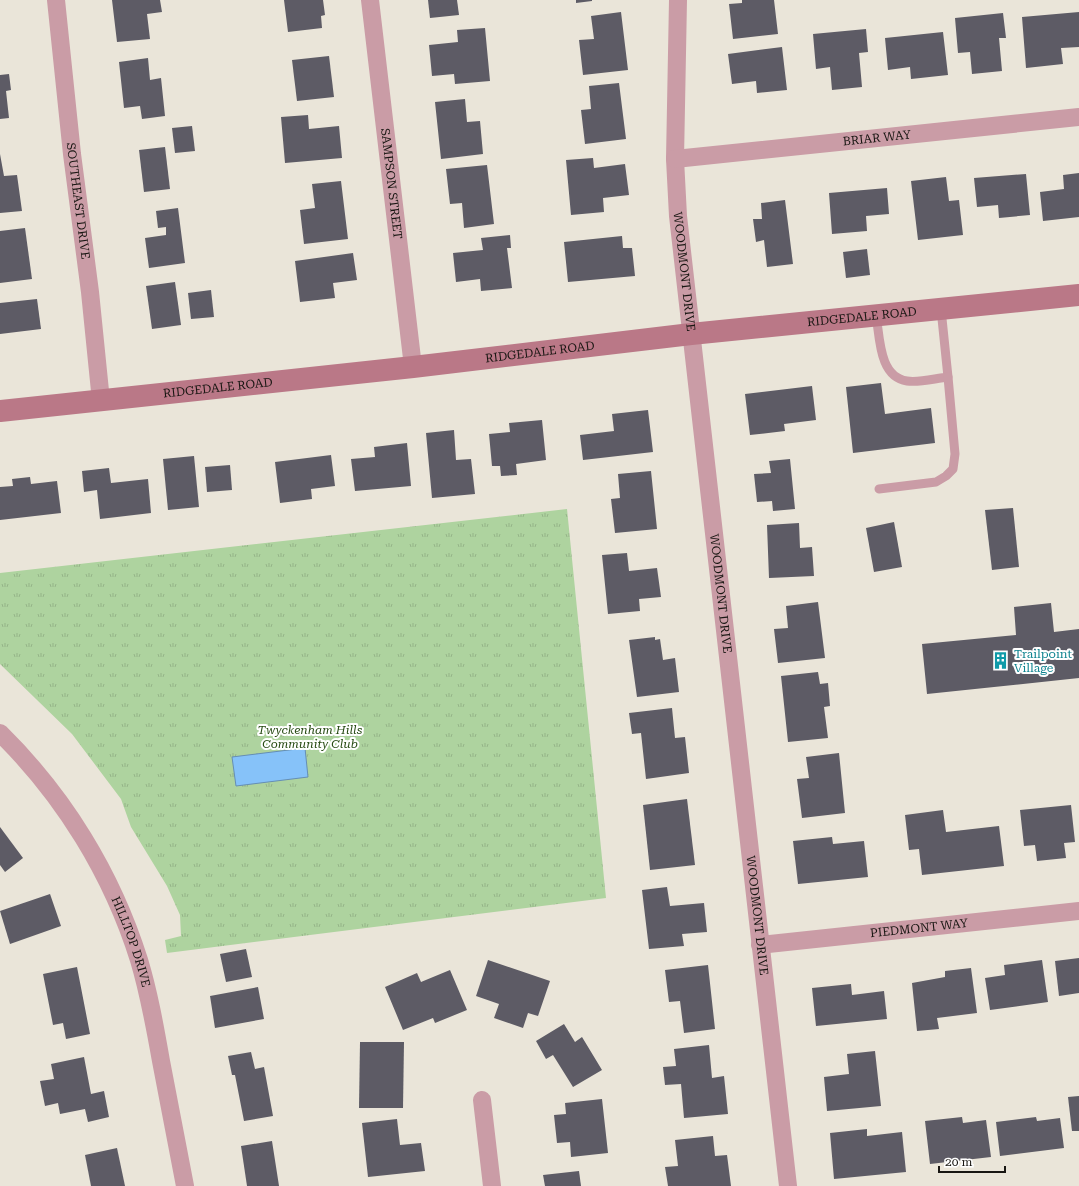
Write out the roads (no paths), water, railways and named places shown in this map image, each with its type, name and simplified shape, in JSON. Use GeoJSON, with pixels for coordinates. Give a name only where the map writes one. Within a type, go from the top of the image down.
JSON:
{"type":"FeatureCollection","features":[{"type":"Feature","properties":{"kind":"street","name":"SOUTHEAST DRIVE"},"geometry":{"type":"LineString","coordinates":[[56,0],[72,154],[90,292],[101,401]]}},
{"type":"Feature","properties":{"kind":"street","name":"SAMPSON STREET"},"geometry":{"type":"LineString","coordinates":[[370,0],[413,367]]}},
{"type":"Feature","properties":{"kind":"street","name":"WOODMONT DRIVE"},"geometry":{"type":"LineString","coordinates":[[678,0],[675,159],[678,216],[788,1186]]}},
{"type":"Feature","properties":{"kind":"street","name":"BRIAR WAY"},"geometry":{"type":"LineString","coordinates":[[675,159],[1079,116]]}},
{"type":"Feature","properties":{"kind":"street","name":"RIDGEDALE ROAD"},"geometry":{"type":"LineString","coordinates":[[0,411],[413,367],[691,334],[1079,295]]}},
{"type":"Feature","properties":{"kind":"street","name":"HILLTOP DRIVE"},"geometry":{"type":"LineString","coordinates":[[0,733],[41,776],[66,808],[88,844],[124,920],[139,960],[150,1000],[185,1186]]}},
{"type":"Feature","properties":{"kind":"street","name":"PIEDMONT WAY"},"geometry":{"type":"LineString","coordinates":[[760,945],[1079,911]]}},
{"type":"Feature","properties":{"kind":"street"},"geometry":{"type":"LineString","coordinates":[[482,1100],[492,1186]]}},
{"type":"Feature","properties":{"kind":"lane"},"geometry":{"type":"LineString","coordinates":[[879,490],[936,482],[946,476],[952,469],[955,454],[941,309]]}},
{"type":"Feature","properties":{"kind":"lane"},"geometry":{"type":"LineString","coordinates":[[876,316],[884,361],[892,374],[909,381],[948,377]]}},
{"type":"Feature","properties":{"kind":"water"},"geometry":{"type":"Polygon","coordinates":[[[305,748],[308,777],[236,786],[232,757],[305,748]]]}},
{"type":"Feature","properties":{"kind":"place","name":"Trailpoint Village"},"geometry":{"type":"Point","coordinates":[1001,661]}},
{"type":"Feature","properties":{"kind":"park label","name":"Twyckenham Hills Community Club"},"geometry":{"type":"Point","coordinates":[310,737]}}]}
